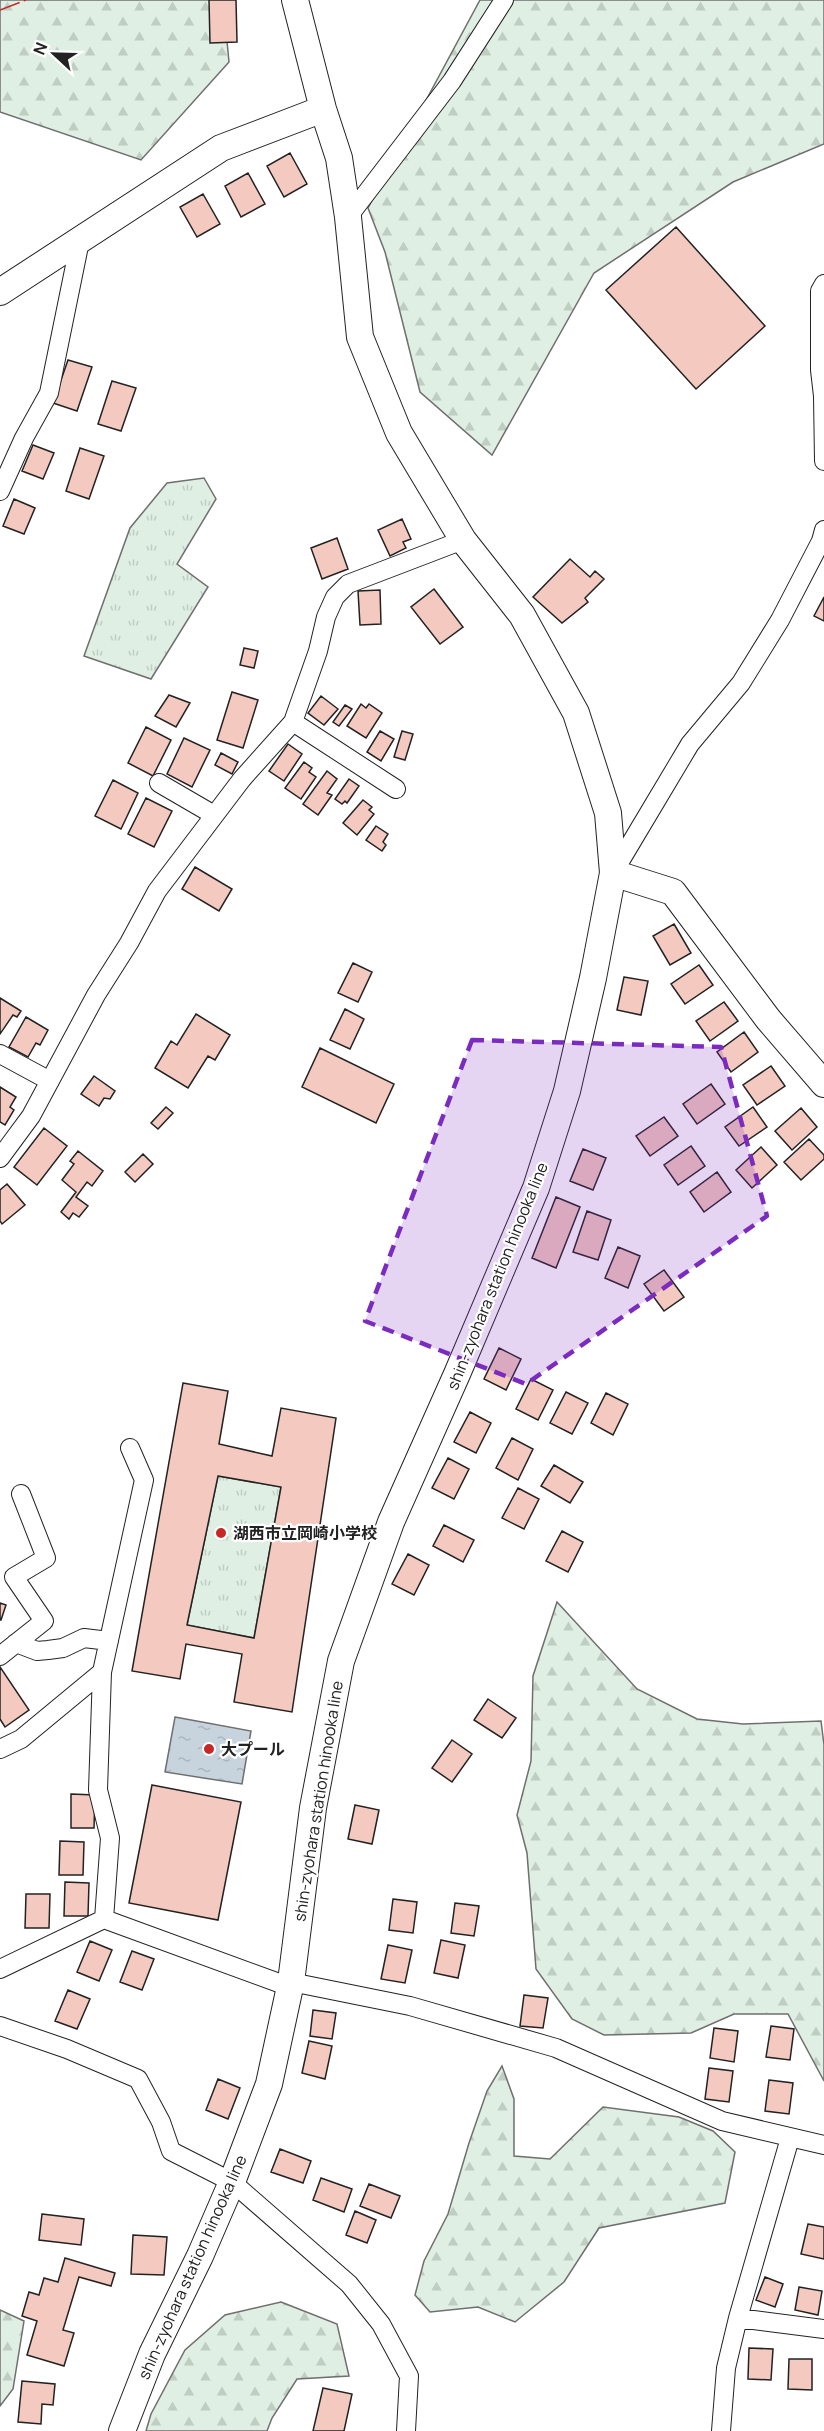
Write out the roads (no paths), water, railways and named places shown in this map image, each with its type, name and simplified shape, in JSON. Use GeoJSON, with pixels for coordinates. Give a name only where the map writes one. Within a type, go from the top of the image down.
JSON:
{"type":"FeatureCollection","features":[{"type":"Feature","properties":{"kind":"main road","name":"shin-zyohara station hinooka line"},"geometry":{"type":"LineString","coordinates":[[122,2431],[152,2354],[200,2256],[232,2182],[269,2084],[290,1985],[314,1808],[341,1661],[391,1522],[536,1188],[567,1091],[593,978],[613,873],[608,813],[576,713],[522,615],[463,540],[399,433],[360,337],[348,217],[339,158],[323,110],[295,0]]}},
{"type":"Feature","properties":{"kind":"main road"},"geometry":{"type":"LineString","coordinates":[[0,292],[221,148],[323,110]]}},
{"type":"Feature","properties":{"kind":"main road"},"geometry":{"type":"LineString","coordinates":[[613,873],[673,892],[768,1019],[824,1084]]}},
{"type":"Feature","properties":{"kind":"street"},"geometry":{"type":"LineString","coordinates":[[348,217],[452,81],[504,0]]}},
{"type":"Feature","properties":{"kind":"street"},"geometry":{"type":"LineString","coordinates":[[0,491],[24,438],[49,393],[80,242]]}},
{"type":"Feature","properties":{"kind":"street"},"geometry":{"type":"LineString","coordinates":[[824,284],[820,291],[820,370],[823,396],[824,461]]}},
{"type":"Feature","properties":{"kind":"street"},"geometry":{"type":"LineString","coordinates":[[613,873],[690,744],[741,683],[780,620],[821,541],[824,530]]}},
{"type":"Feature","properties":{"kind":"street"},"geometry":{"type":"LineString","coordinates":[[0,1158],[30,1116],[96,995],[129,943],[157,891],[242,779],[292,723],[318,651],[326,617],[335,597],[348,584],[463,540]]}},
{"type":"Feature","properties":{"kind":"street"},"geometry":{"type":"LineString","coordinates":[[292,723],[396,789]]}},
{"type":"Feature","properties":{"kind":"street"},"geometry":{"type":"LineString","coordinates":[[159,783],[214,815]]}},
{"type":"Feature","properties":{"kind":"street"},"geometry":{"type":"LineString","coordinates":[[0,1054],[50,1081]]}},
{"type":"Feature","properties":{"kind":"street"},"geometry":{"type":"LineString","coordinates":[[104,1919],[110,1838],[98,1790],[102,1672],[144,1479],[130,1448]]}},
{"type":"Feature","properties":{"kind":"street"},"geometry":{"type":"LineString","coordinates":[[21,1494],[46,1558],[14,1577],[44,1621],[58,1649]]}},
{"type":"Feature","properties":{"kind":"street"},"geometry":{"type":"LineString","coordinates":[[0,1656],[44,1621]]}},
{"type":"Feature","properties":{"kind":"street"},"geometry":{"type":"LineString","coordinates":[[16,1643],[37,1651],[58,1649],[84,1638],[109,1641]]}},
{"type":"Feature","properties":{"kind":"street"},"geometry":{"type":"LineString","coordinates":[[0,1749],[21,1739],[102,1672]]}},
{"type":"Feature","properties":{"kind":"street"},"geometry":{"type":"LineString","coordinates":[[0,1970],[104,1919],[290,1985],[410,2006],[556,2048],[722,2121],[824,2145]]}},
{"type":"Feature","properties":{"kind":"street"},"geometry":{"type":"LineString","coordinates":[[0,2026],[67,2049],[138,2079],[160,2122],[171,2151],[232,2182],[349,2284],[381,2324],[409,2376],[406,2431]]}},
{"type":"Feature","properties":{"kind":"street"},"geometry":{"type":"LineString","coordinates":[[721,2431],[726,2368],[738,2318],[790,2138]]}},
{"type":"Feature","properties":{"kind":"street"},"geometry":{"type":"LineString","coordinates":[[738,2318],[824,2330]]}},
{"type":"Feature","properties":{"kind":"water","name":"大プール"},"geometry":{"type":"Polygon","coordinates":[[[175,1717],[251,1731],[242,1784],[165,1772],[175,1717]]]}},
{"type":"Feature","properties":{"kind":"place","name":"湖西市立岡崎小学校"},"geometry":{"type":"Point","coordinates":[221,1533]}},
{"type":"Feature","properties":{"kind":"place","name":"大プール"},"geometry":{"type":"Point","coordinates":[209,1749]}}]}
